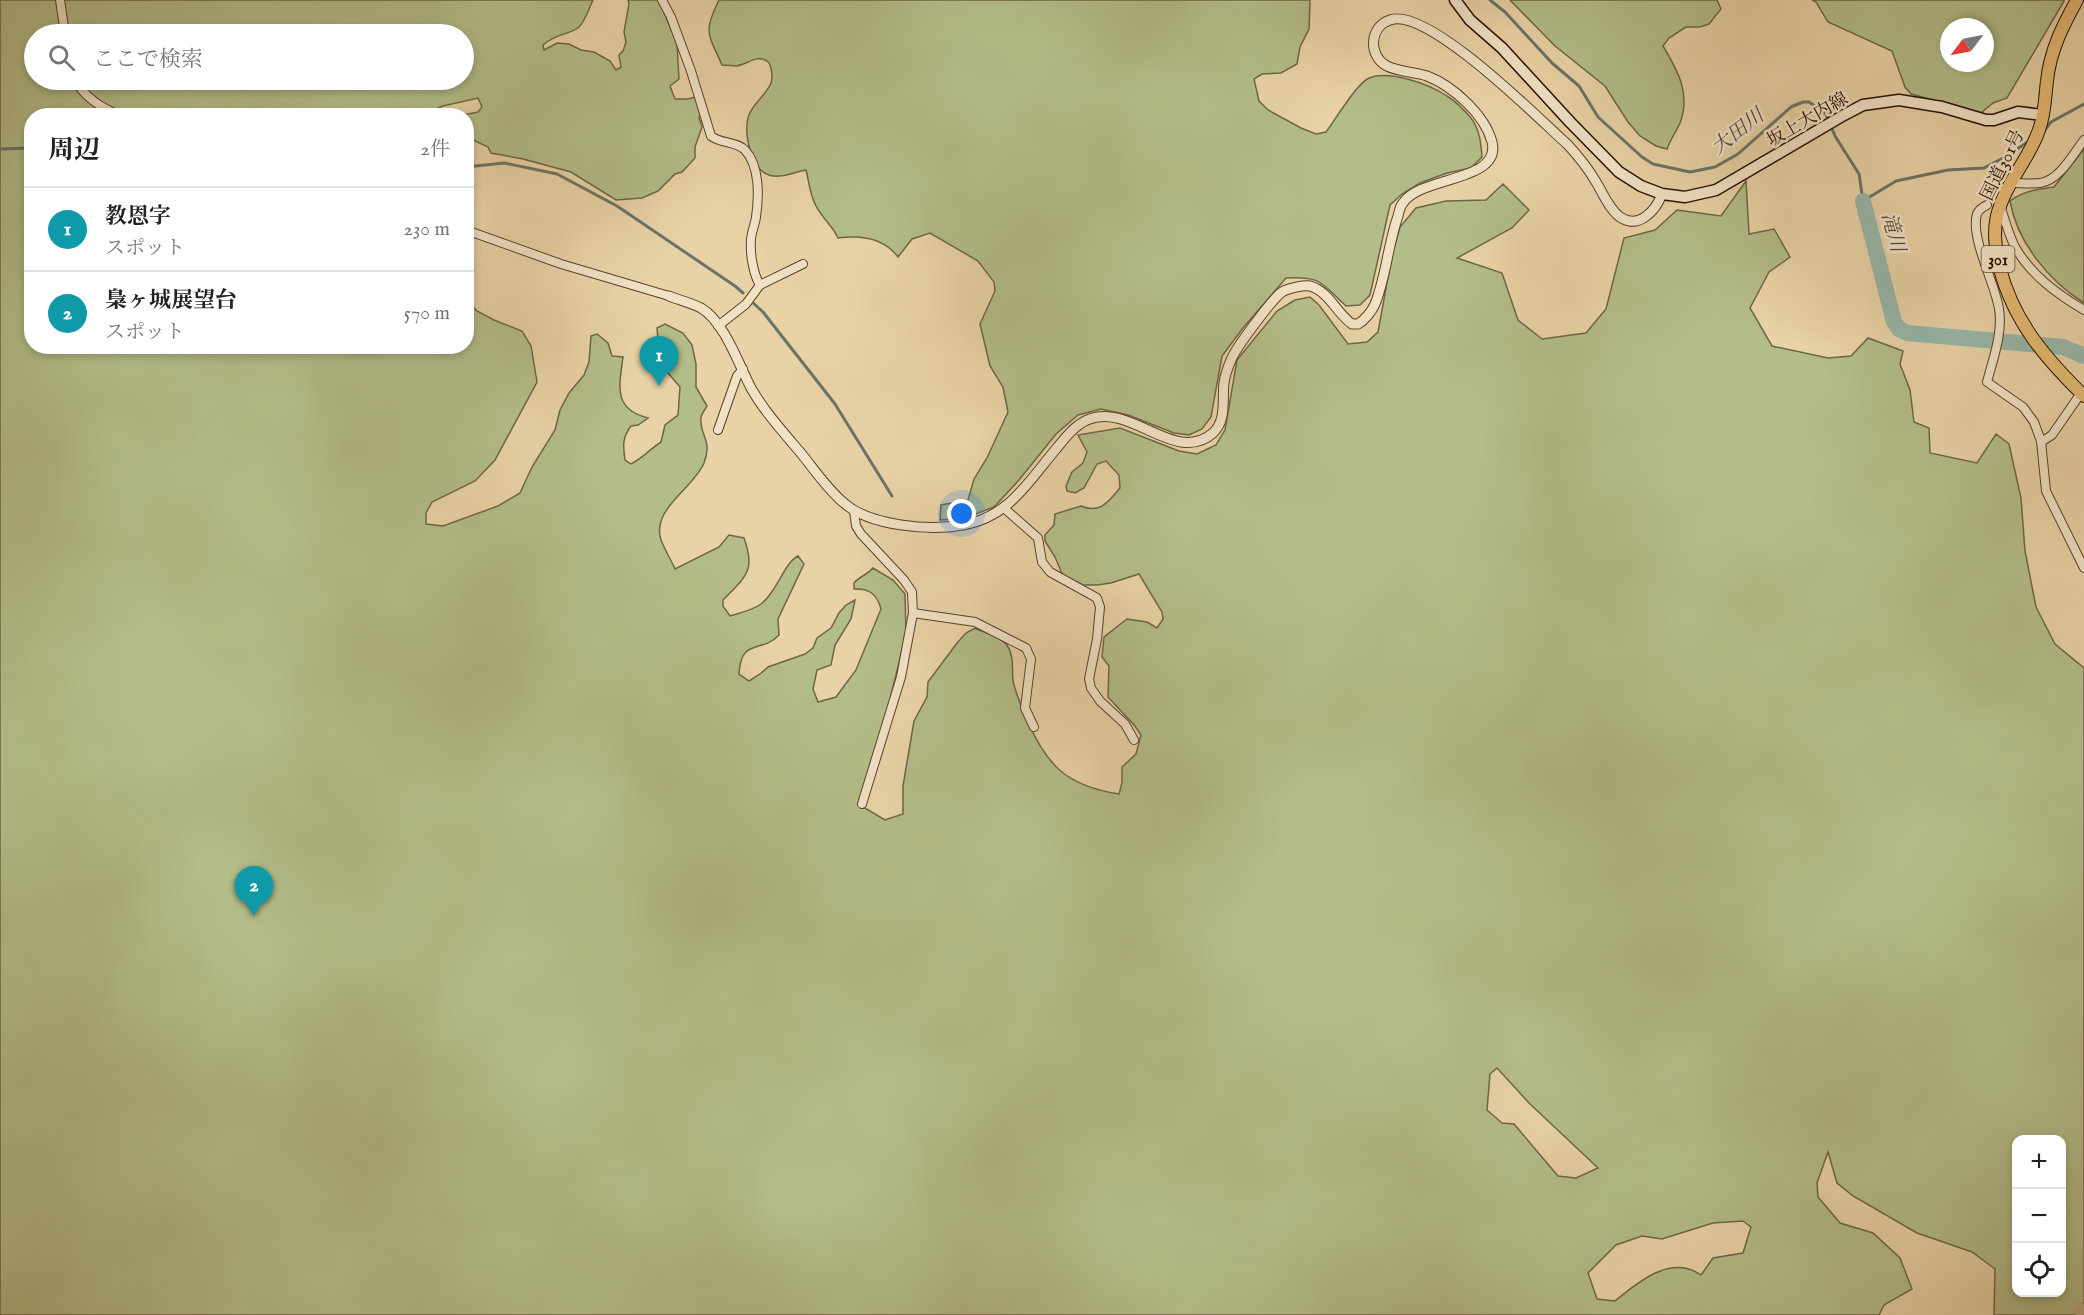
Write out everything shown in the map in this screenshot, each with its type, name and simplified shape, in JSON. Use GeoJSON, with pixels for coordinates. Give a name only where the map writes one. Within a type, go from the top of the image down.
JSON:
{"type":"FeatureCollection","features":[{"type":"Feature","properties":{"kind":"highway","name":"国道301号"},"geometry":{"type":"LineString","coordinates":[[2077,0],[2054,49],[2040,129],[2024,163],[1994,205],[1997,256],[2013,306],[2027,331],[2055,368],[2083,394]]}},
{"type":"Feature","properties":{"kind":"main road","name":"坂上大内線"},"geometry":{"type":"LineString","coordinates":[[1455,0],[1470,20],[1502,48],[1619,172],[1641,186],[1662,194],[1685,197],[1716,190],[1863,105],[1899,100],[1942,107],[1986,120],[2001,119],[2018,112],[2043,115]]}},
{"type":"Feature","properties":{"kind":"street"},"geometry":{"type":"LineString","coordinates":[[60,0],[64,24]]}},
{"type":"Feature","properties":{"kind":"street"},"geometry":{"type":"LineString","coordinates":[[663,0],[683,49],[711,136],[738,145],[754,165],[757,206],[750,240],[755,278],[760,285]]}},
{"type":"Feature","properties":{"kind":"street"},"geometry":{"type":"LineString","coordinates":[[474,233],[561,264],[669,296],[701,308],[718,326],[762,405],[837,497],[854,512],[881,522],[951,526],[986,519],[1005,509],[1070,431],[1086,420],[1100,416],[1129,421],[1179,443],[1197,441],[1212,434],[1222,417],[1224,381],[1232,356],[1283,291],[1307,285],[1320,291],[1352,324],[1362,321],[1375,305],[1403,202],[1418,190],[1483,169],[1490,161],[1493,143],[1476,114],[1457,93],[1427,76],[1388,66],[1378,58],[1373,45],[1375,31],[1387,21],[1398,17],[1427,27],[1457,47],[1568,145],[1583,162],[1620,217],[1629,220],[1643,219],[1658,206],[1662,194]]}},
{"type":"Feature","properties":{"kind":"street"},"geometry":{"type":"LineString","coordinates":[[81,90],[94,102],[106,108]]}},
{"type":"Feature","properties":{"kind":"street"},"geometry":{"type":"LineString","coordinates":[[2011,183],[2041,183],[2051,180],[2061,171],[2084,140]]}},
{"type":"Feature","properties":{"kind":"street"},"geometry":{"type":"LineString","coordinates":[[2084,310],[2053,290],[2026,264],[1994,205],[1980,209],[1977,213],[1976,227],[1999,309],[1999,334],[1987,382],[2024,407],[2034,423],[2041,442],[2046,491],[2084,568]]}},
{"type":"Feature","properties":{"kind":"street"},"geometry":{"type":"LineString","coordinates":[[718,326],[746,304],[760,285],[803,264]]}},
{"type":"Feature","properties":{"kind":"street"},"geometry":{"type":"LineString","coordinates":[[718,430],[737,376],[743,369]]}},
{"type":"Feature","properties":{"kind":"street"},"geometry":{"type":"LineString","coordinates":[[2041,442],[2052,435],[2083,394]]}},
{"type":"Feature","properties":{"kind":"street"},"geometry":{"type":"LineString","coordinates":[[1005,509],[1038,538],[1042,562],[1050,572],[1097,598],[1101,607],[1098,639],[1089,679],[1091,688],[1100,701],[1115,712],[1125,724],[1134,740]]}},
{"type":"Feature","properties":{"kind":"street"},"geometry":{"type":"LineString","coordinates":[[854,512],[854,519],[861,534],[904,580],[912,592],[913,613],[901,677],[862,804]]}},
{"type":"Feature","properties":{"kind":"street"},"geometry":{"type":"LineString","coordinates":[[913,613],[975,622],[1026,648],[1031,659],[1025,708],[1034,727]]}},
{"type":"Feature","properties":{"kind":"green space"},"geometry":{"type":"Polygon","coordinates":[[[0,0],[593,0],[579,27],[548,41],[543,45],[544,50],[557,43],[569,44],[581,50],[594,52],[610,61],[616,70],[621,67],[619,55],[626,42],[624,32],[628,0],[659,0],[677,44],[679,79],[670,86],[675,99],[695,97],[701,112],[699,118],[702,127],[695,147],[695,158],[658,191],[642,198],[616,200],[571,172],[491,153],[488,147],[474,140],[474,113],[482,107],[478,98],[438,108],[24,108],[24,354],[474,354],[474,308],[494,320],[522,331],[531,346],[537,382],[495,460],[475,481],[432,502],[426,513],[426,524],[443,526],[498,506],[520,493],[532,467],[555,430],[560,410],[569,393],[584,375],[589,362],[591,336],[597,334],[608,343],[612,356],[623,357],[620,387],[624,403],[637,414],[648,418],[638,425],[631,426],[628,430],[624,442],[625,460],[631,464],[661,442],[665,425],[678,415],[680,387],[668,373],[669,354],[658,340],[657,328],[665,324],[683,333],[692,345],[696,364],[696,387],[707,406],[702,415],[701,424],[707,449],[699,473],[667,509],[662,519],[661,540],[675,569],[719,547],[729,535],[744,538],[749,566],[743,579],[723,600],[723,606],[730,616],[750,610],[767,599],[789,565],[798,556],[804,564],[778,619],[779,635],[772,641],[748,650],[741,662],[739,674],[749,681],[768,667],[805,654],[813,648],[817,638],[831,628],[846,605],[855,600],[851,619],[835,645],[831,665],[817,670],[813,689],[818,702],[836,697],[856,670],[881,609],[872,593],[854,589],[854,583],[873,568],[893,580],[905,594],[906,634],[885,720],[858,804],[885,820],[903,814],[903,786],[914,721],[927,697],[928,682],[957,643],[966,633],[975,628],[996,637],[1007,645],[1011,653],[1013,681],[1019,701],[1042,750],[1051,762],[1072,779],[1086,786],[1119,794],[1122,767],[1136,754],[1141,735],[1108,697],[1109,666],[1102,657],[1104,637],[1127,619],[1147,622],[1157,628],[1163,619],[1162,612],[1139,574],[1111,583],[1083,585],[1063,576],[1045,541],[1045,535],[1054,525],[1055,514],[1081,506],[1099,508],[1120,488],[1119,475],[1106,461],[1097,464],[1084,488],[1075,493],[1067,491],[1066,486],[1072,472],[1083,463],[1087,452],[1078,435],[1120,428],[1179,451],[1197,454],[1216,445],[1225,430],[1237,360],[1277,311],[1295,300],[1310,297],[1319,305],[1348,344],[1367,342],[1378,332],[1392,255],[1400,227],[1416,208],[1446,201],[1486,200],[1503,184],[1529,210],[1512,228],[1457,258],[1502,273],[1518,320],[1542,339],[1586,333],[1606,309],[1624,238],[1655,230],[1677,210],[1721,216],[1746,181],[1749,234],[1774,229],[1790,257],[1769,272],[1750,308],[1772,346],[1828,358],[1851,356],[1868,338],[1903,351],[1900,364],[1910,390],[1914,422],[1929,428],[1930,453],[1977,463],[1996,434],[2009,444],[2021,498],[2025,551],[2036,607],[2055,644],[2084,668],[2084,1315],[1994,1315],[1995,1269],[1972,1252],[1917,1233],[1853,1196],[1837,1183],[1828,1152],[1817,1183],[1818,1197],[1840,1223],[1873,1233],[1900,1258],[1912,1289],[1884,1305],[1879,1315],[0,1315],[0,0]],[[1497,1068],[1490,1074],[1487,1110],[1502,1123],[1514,1124],[1558,1176],[1576,1178],[1598,1168],[1529,1103],[1497,1068]],[[1743,1221],[1713,1223],[1662,1239],[1642,1236],[1616,1245],[1588,1273],[1597,1299],[1615,1301],[1644,1279],[1667,1269],[1690,1269],[1701,1275],[1713,1258],[1743,1253],[1751,1227],[1743,1221]]]}},
{"type":"Feature","properties":{"kind":"green space"},"geometry":{"type":"Polygon","coordinates":[[[719,0],[1310,0],[1309,29],[1300,47],[1297,64],[1281,73],[1262,74],[1254,79],[1259,101],[1268,110],[1316,134],[1326,132],[1352,94],[1364,81],[1378,76],[1398,77],[1430,87],[1460,106],[1476,127],[1482,157],[1471,168],[1447,173],[1420,183],[1390,205],[1370,295],[1360,305],[1346,306],[1326,287],[1314,280],[1286,278],[1222,356],[1211,417],[1202,429],[1189,435],[1174,433],[1128,415],[1101,409],[1078,415],[1056,434],[994,507],[962,519],[940,520],[941,505],[968,500],[974,479],[987,458],[1008,412],[1003,387],[990,366],[980,324],[995,291],[994,282],[978,261],[930,233],[912,239],[898,257],[886,246],[871,239],[838,238],[814,202],[806,170],[778,176],[763,172],[750,151],[747,125],[752,108],[771,83],[771,68],[769,63],[763,59],[755,59],[736,66],[722,65],[709,33],[711,20],[719,0]]]}},
{"type":"Feature","properties":{"kind":"green space"},"geometry":{"type":"Polygon","coordinates":[[[1510,0],[1717,0],[1721,9],[1709,24],[1700,27],[1686,27],[1669,38],[1663,46],[1678,74],[1684,102],[1680,123],[1667,149],[1656,146],[1640,136],[1628,122],[1605,86],[1555,46],[1510,0]]]}},
{"type":"Feature","properties":{"kind":"green space"},"geometry":{"type":"Polygon","coordinates":[[[1812,0],[2064,0],[2007,98],[1993,103],[1981,113],[1911,94],[1905,87],[1892,51],[1828,22],[1816,2],[1812,0]]]}},
{"type":"Feature","properties":{"kind":"green space"},"geometry":{"type":"Polygon","coordinates":[[[2084,149],[2084,303],[2059,284],[2036,259],[2020,231],[2010,201],[2025,193],[2054,187],[2084,149]]]}},
{"type":"Feature","properties":{"kind":"waterway","name":"大田川"},"geometry":{"type":"LineString","coordinates":[[1490,0],[1505,12],[1552,63],[1579,86],[1598,117],[1642,157],[1653,164],[1690,172],[1715,167],[1738,154],[1791,107],[1803,102],[1809,102],[1826,114],[1835,136],[1859,174],[1863,201],[1896,181],[1948,170],[1984,168],[2029,141]]}},
{"type":"Feature","properties":{"kind":"waterway","name":"滝川"},"geometry":{"type":"LineString","coordinates":[[2044,131],[2051,122],[2084,104]]}},
{"type":"Feature","properties":{"kind":"waterway"},"geometry":{"type":"LineString","coordinates":[[0,149],[24,148]]}},
{"type":"Feature","properties":{"kind":"waterway"},"geometry":{"type":"LineString","coordinates":[[474,166],[504,163],[557,174],[617,206],[743,293]]}},
{"type":"Feature","properties":{"kind":"waterway","name":"滝川"},"geometry":{"type":"LineString","coordinates":[[1863,201],[1894,322],[1899,329],[1907,333],[2063,347],[2084,356]]}},
{"type":"Feature","properties":{"kind":"waterway"},"geometry":{"type":"LineString","coordinates":[[751,301],[763,312],[835,404],[892,496]]}},
{"type":"Feature","properties":{"kind":"tunnel"},"geometry":{"type":"LineString","coordinates":[[2077,1315],[2084,1297]]}},
{"type":"Feature","properties":{"kind":"place","name":"教恩字"},"geometry":{"type":"Point","coordinates":[659,386]}},
{"type":"Feature","properties":{"kind":"place","name":"梟ヶ城展望台"},"geometry":{"type":"Point","coordinates":[254,916]}}]}
